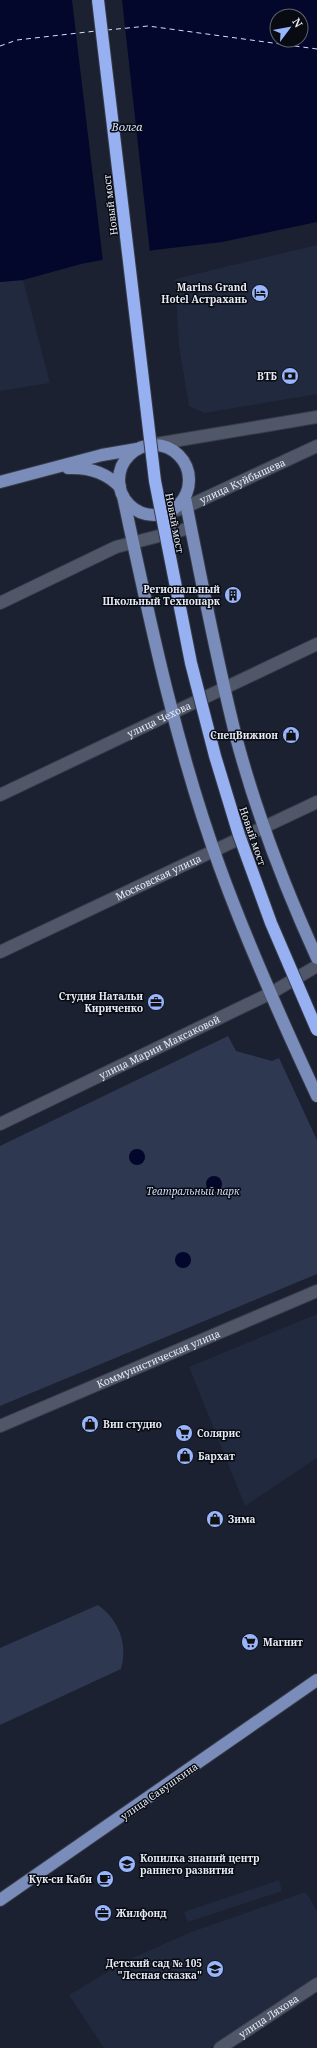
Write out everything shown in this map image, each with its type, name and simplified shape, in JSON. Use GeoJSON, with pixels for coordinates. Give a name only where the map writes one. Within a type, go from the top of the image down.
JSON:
{"type":"FeatureCollection","features":[{"type":"Feature","properties":{"kind":"highway","name":"Новый мост"},"geometry":{"type":"LineString","coordinates":[[98,0],[155,481],[191,663],[215,756],[239,835],[271,923],[317,1030]]}},
{"type":"Feature","properties":{"kind":"main road"},"geometry":{"type":"LineString","coordinates":[[0,482],[51,470],[102,455],[145,447],[161,446],[180,456],[186,466],[189,476],[189,488],[186,503],[190,528],[205,604],[237,738],[271,848],[317,958]]}},
{"type":"Feature","properties":{"kind":"main road"},"geometry":{"type":"LineString","coordinates":[[145,447],[130,455],[123,464],[119,476],[121,492],[160,670],[214,850],[245,933],[285,1028],[317,1096]]}},
{"type":"Feature","properties":{"kind":"main road"},"geometry":{"type":"LineString","coordinates":[[51,470],[76,468],[100,472],[111,479],[128,504],[144,514],[160,515],[167,513],[180,504],[186,503]]}},
{"type":"Feature","properties":{"kind":"main road","name":"улица Савушкина"},"geometry":{"type":"LineString","coordinates":[[0,1900],[317,1680]]}},
{"type":"Feature","properties":{"kind":"street"},"geometry":{"type":"LineString","coordinates":[[145,447],[317,416]]}},
{"type":"Feature","properties":{"kind":"street","name":"улица Куйбышева"},"geometry":{"type":"LineString","coordinates":[[186,503],[317,446]]}},
{"type":"Feature","properties":{"kind":"street"},"geometry":{"type":"LineString","coordinates":[[0,602],[116,547],[132,541],[190,528]]}},
{"type":"Feature","properties":{"kind":"street","name":"улица Чехова"},"geometry":{"type":"LineString","coordinates":[[0,795],[317,644]]}},
{"type":"Feature","properties":{"kind":"street","name":"Московская улица"},"geometry":{"type":"LineString","coordinates":[[0,952],[317,802]]}},
{"type":"Feature","properties":{"kind":"street","name":"улица Марии Максаковой"},"geometry":{"type":"LineString","coordinates":[[0,1124],[271,992],[317,966]]}},
{"type":"Feature","properties":{"kind":"street","name":"Коммунистическая улица"},"geometry":{"type":"LineString","coordinates":[[0,1426],[317,1291]]}},
{"type":"Feature","properties":{"kind":"street","name":"улица Ляхова"},"geometry":{"type":"LineString","coordinates":[[220,2048],[317,1984]]}},
{"type":"Feature","properties":{"kind":"shaded area"},"geometry":{"type":"Polygon","coordinates":[[[317,245],[317,394],[205,413],[189,406],[179,346],[175,279],[317,245]]]}},
{"type":"Feature","properties":{"kind":"shaded area"},"geometry":{"type":"Polygon","coordinates":[[[23,280],[50,383],[0,391],[0,282],[23,280]]]}},
{"type":"Feature","properties":{"kind":"shaded area"},"geometry":{"type":"Polygon","coordinates":[[[317,1314],[317,1458],[245,1506],[189,1367],[317,1314]]]}},
{"type":"Feature","properties":{"kind":"shaded area"},"geometry":{"type":"Polygon","coordinates":[[[279,1880],[282,1891],[188,1922],[184,1912],[279,1880]]]}},
{"type":"Feature","properties":{"kind":"shaded area","name":"Детский сад № 105 \"Лесная сказка\""},"geometry":{"type":"Polygon","coordinates":[[[306,1892],[317,1911],[317,1977],[210,2048],[104,2048],[69,1995],[126,1961],[191,1932],[306,1892]]]}},
{"type":"Feature","properties":{"kind":"green space","name":"Театральный парк"},"geometry":{"type":"Polygon","coordinates":[[[228,1036],[236,1051],[272,1061],[279,1058],[317,1140],[317,1274],[0,1406],[0,1146],[228,1036]]]}},
{"type":"Feature","properties":{"kind":"green space"},"geometry":{"type":"Polygon","coordinates":[[[98,1605],[111,1618],[120,1633],[123,1651],[121,1669],[0,1725],[0,1648],[98,1605]]]}},
{"type":"Feature","properties":{"kind":"water","name":"Волга"},"geometry":{"type":"Polygon","coordinates":[[[0,0],[317,0],[317,222],[222,242],[154,250],[81,264],[23,280],[0,282],[0,0]]]}},
{"type":"Feature","properties":{"kind":"water"},"geometry":{"type":"Polygon","coordinates":[[[137,1149],[143,1151],[145,1157],[143,1163],[137,1165],[131,1163],[129,1157],[131,1151],[137,1149]]]}},
{"type":"Feature","properties":{"kind":"water"},"geometry":{"type":"Polygon","coordinates":[[[214,1176],[220,1178],[222,1184],[220,1190],[214,1192],[208,1190],[206,1184],[208,1178],[214,1176]]]}},
{"type":"Feature","properties":{"kind":"water"},"geometry":{"type":"Polygon","coordinates":[[[183,1252],[189,1254],[191,1260],[189,1266],[183,1268],[177,1266],[175,1260],[177,1254],[183,1252]]]}},
{"type":"Feature","properties":{"kind":"pier"},"geometry":{"type":"Polygon","coordinates":[[[72,0],[122,0],[150,253],[103,262],[72,0]]]}},
{"type":"Feature","properties":{"kind":"ferry route"},"geometry":{"type":"LineString","coordinates":[[107,30],[148,26],[317,49]]}},
{"type":"Feature","properties":{"kind":"ferry route"},"geometry":{"type":"LineString","coordinates":[[0,46],[17,40],[96,31]]}},
{"type":"Feature","properties":{"kind":"place","name":"Marins Grand Hotel Астрахань"},"geometry":{"type":"Point","coordinates":[260,293]}},
{"type":"Feature","properties":{"kind":"place","name":"ВТБ"},"geometry":{"type":"Point","coordinates":[290,376]}},
{"type":"Feature","properties":{"kind":"place","name":"Региональный Школьный Технопарк"},"geometry":{"type":"Point","coordinates":[233,595]}},
{"type":"Feature","properties":{"kind":"place","name":"СпецВижион"},"geometry":{"type":"Point","coordinates":[291,735]}},
{"type":"Feature","properties":{"kind":"place","name":"Студия Натальи Кириченко"},"geometry":{"type":"Point","coordinates":[156,1002]}},
{"type":"Feature","properties":{"kind":"place","name":"Вип студио"},"geometry":{"type":"Point","coordinates":[90,1424]}},
{"type":"Feature","properties":{"kind":"place","name":"Солярис"},"geometry":{"type":"Point","coordinates":[184,1433]}},
{"type":"Feature","properties":{"kind":"place","name":"Бархат"},"geometry":{"type":"Point","coordinates":[185,1456]}},
{"type":"Feature","properties":{"kind":"place","name":"Зима"},"geometry":{"type":"Point","coordinates":[215,1519]}},
{"type":"Feature","properties":{"kind":"place","name":"Магнит"},"geometry":{"type":"Point","coordinates":[250,1642]}},
{"type":"Feature","properties":{"kind":"place","name":"Копилка знаний центр раннего развития"},"geometry":{"type":"Point","coordinates":[127,1864]}},
{"type":"Feature","properties":{"kind":"place","name":"Кук-си Каби"},"geometry":{"type":"Point","coordinates":[105,1879]}},
{"type":"Feature","properties":{"kind":"place","name":"Жилфонд"},"geometry":{"type":"Point","coordinates":[103,1913]}},
{"type":"Feature","properties":{"kind":"place","name":"Детский сад № 105 \"Лесная сказка\""},"geometry":{"type":"Point","coordinates":[215,1969]}}]}
